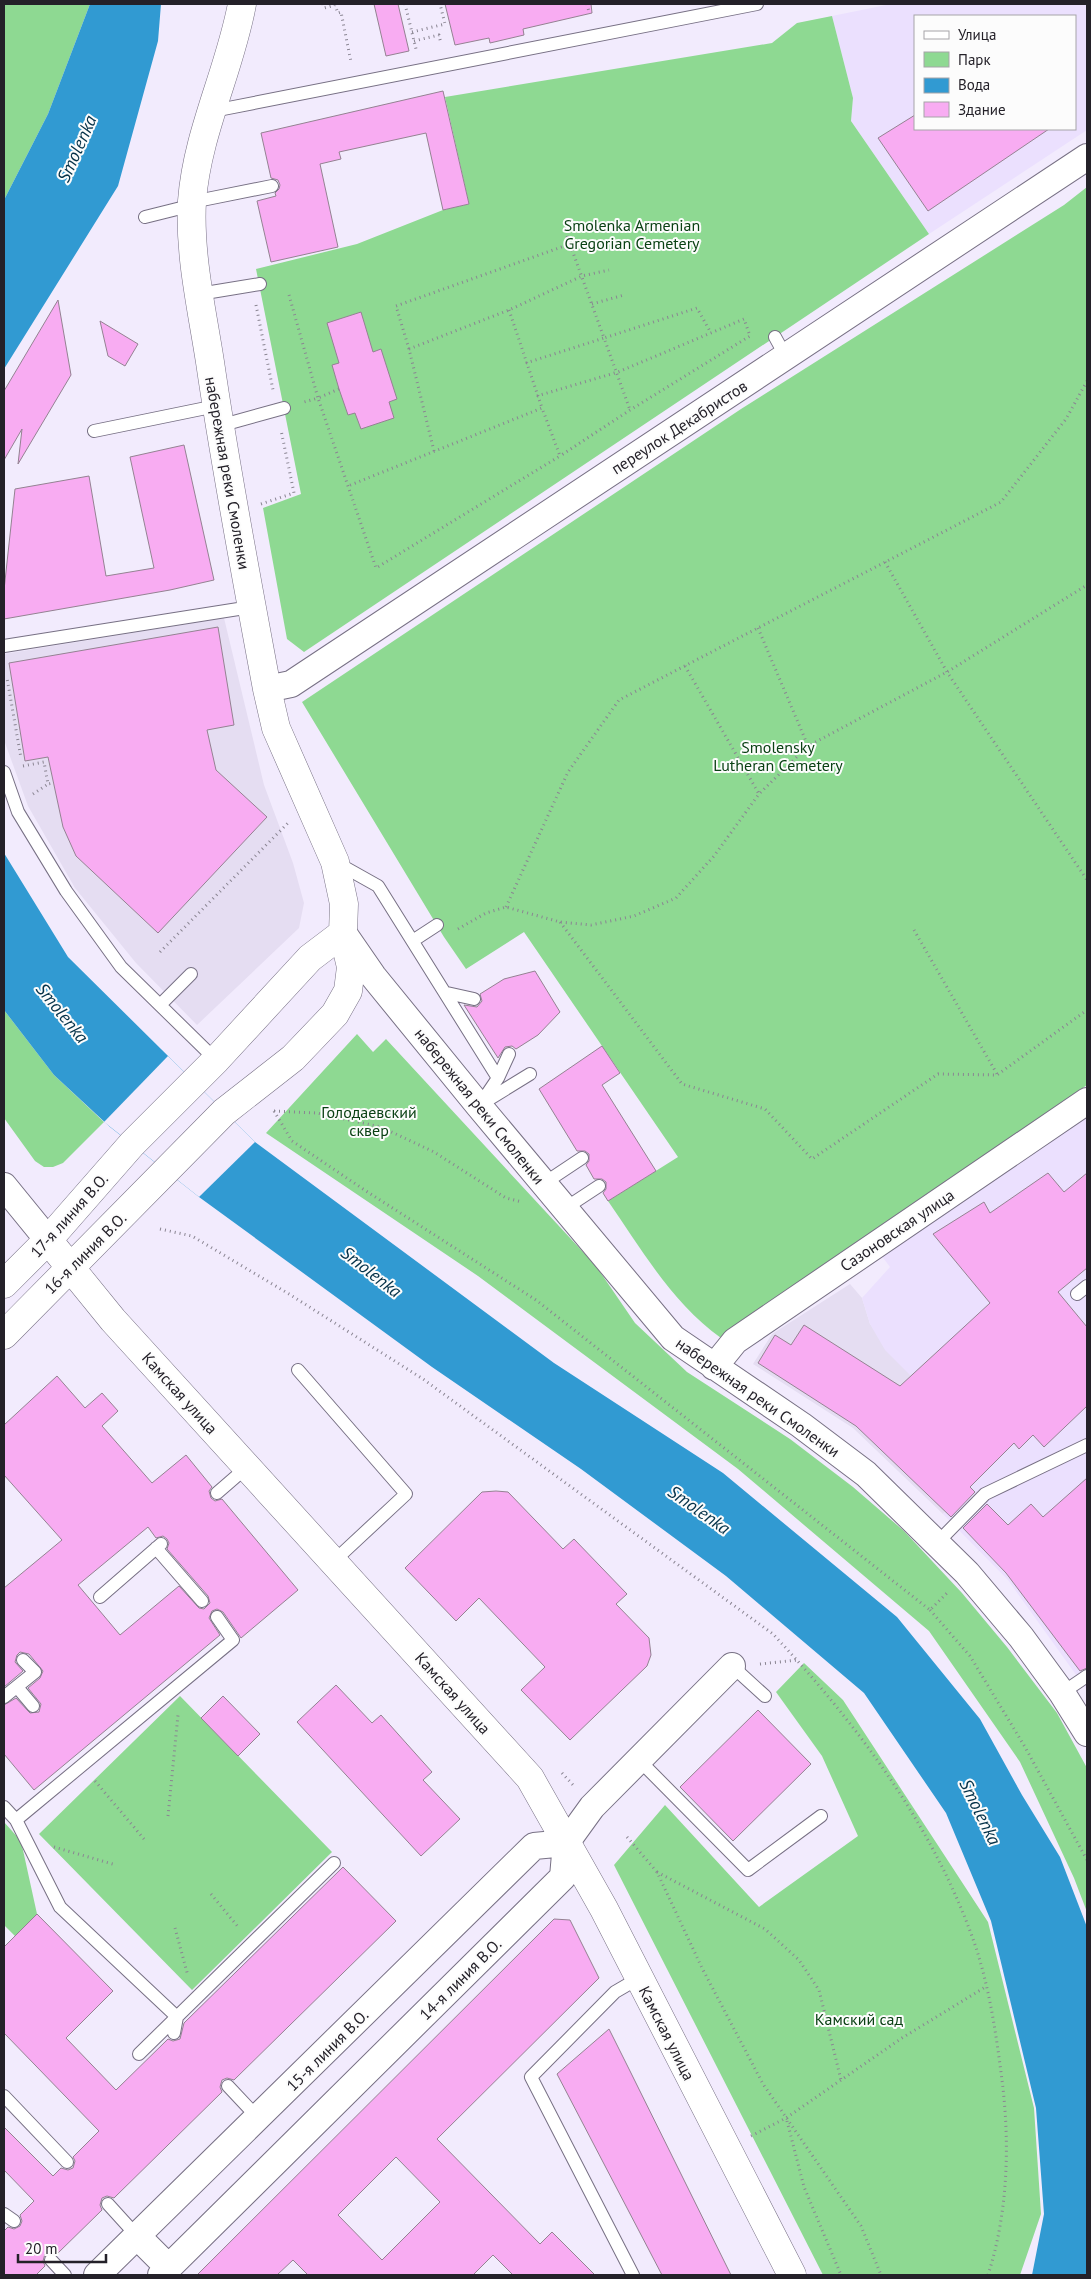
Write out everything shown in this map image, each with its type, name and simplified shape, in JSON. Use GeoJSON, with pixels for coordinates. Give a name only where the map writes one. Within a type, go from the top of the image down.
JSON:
{"type":"FeatureCollection","features":[{"type":"Feature","properties":{"kind":"main road","name":"набережная реки Смоленки"},"geometry":{"type":"LineString","coordinates":[[224,1112],[293,1058],[336,1014],[348,991],[351,967],[343,933],[344,904],[335,862],[276,728],[267,690],[218,416],[193,244],[192,204],[198,164],[212,111],[238,28],[242,4]]}},
{"type":"Feature","properties":{"kind":"main road"},"geometry":{"type":"LineString","coordinates":[[216,1060],[310,958],[343,933]]}},
{"type":"Feature","properties":{"kind":"main road","name":"17-я линия В.О."},"geometry":{"type":"LineString","coordinates":[[4,1284],[48,1240],[132,1144],[216,1060]]}},
{"type":"Feature","properties":{"kind":"main road","name":"16-я линия В.О."},"geometry":{"type":"LineString","coordinates":[[4,1335],[224,1112]]}},
{"type":"Feature","properties":{"kind":"main road","name":"Камская улица"},"geometry":{"type":"LineString","coordinates":[[48,1240],[113,1320],[530,1778],[604,1909],[792,2275]]}},
{"type":"Feature","properties":{"kind":"street","name":"переулок Декабристов"},"geometry":{"type":"LineString","coordinates":[[267,690],[291,684],[780,347],[1087,157]]}},
{"type":"Feature","properties":{"kind":"street","name":"набережная реки Смоленки"},"geometry":{"type":"LineString","coordinates":[[343,933],[374,976],[479,1106],[534,1193],[564,1209],[673,1338],[800,1425],[866,1474],[937,1543],[967,1573],[1021,1637],[1062,1693],[1087,1733]]}},
{"type":"Feature","properties":{"kind":"street","name":"Сазоновская улица"},"geometry":{"type":"LineString","coordinates":[[714,1367],[735,1341],[1087,1101]]}},
{"type":"Feature","properties":{"kind":"street","name":"Камская улица"},"geometry":{"type":"LineString","coordinates":[[4,1186],[48,1240]]}},
{"type":"Feature","properties":{"kind":"street"},"geometry":{"type":"LineString","coordinates":[[566,1843],[592,1806],[732,1666]]}},
{"type":"Feature","properties":{"kind":"street","name":"15-я линия В.О."},"geometry":{"type":"LineString","coordinates":[[96,2275],[534,1846],[566,1843]]}},
{"type":"Feature","properties":{"kind":"street","name":"14-я линия В.О."},"geometry":{"type":"LineString","coordinates":[[165,2271],[563,1877],[566,1843]]}},
{"type":"Feature","properties":{"kind":"street"},"geometry":{"type":"LineString","coordinates":[[137,2236],[165,2271]]}},
{"type":"Feature","properties":{"kind":"lane"},"geometry":{"type":"LineString","coordinates":[[212,111],[757,4]]}},
{"type":"Feature","properties":{"kind":"lane"},"geometry":{"type":"LineString","coordinates":[[145,217],[272,186]]}},
{"type":"Feature","properties":{"kind":"lane"},"geometry":{"type":"LineString","coordinates":[[199,294],[260,284]]}},
{"type":"Feature","properties":{"kind":"lane"},"geometry":{"type":"LineString","coordinates":[[94,431],[284,408]]}},
{"type":"Feature","properties":{"kind":"lane"},"geometry":{"type":"LineString","coordinates":[[4,646],[252,607]]}},
{"type":"Feature","properties":{"kind":"lane"},"geometry":{"type":"LineString","coordinates":[[4,772],[18,812],[66,891],[121,967],[216,1060]]}},
{"type":"Feature","properties":{"kind":"lane"},"geometry":{"type":"LineString","coordinates":[[335,862],[378,886],[414,940],[498,1078]]}},
{"type":"Feature","properties":{"kind":"lane"},"geometry":{"type":"LineString","coordinates":[[414,940],[437,925]]}},
{"type":"Feature","properties":{"kind":"lane"},"geometry":{"type":"LineString","coordinates":[[160,1005],[190,974]]}},
{"type":"Feature","properties":{"kind":"lane"},"geometry":{"type":"LineString","coordinates":[[447,993],[474,999]]}},
{"type":"Feature","properties":{"kind":"lane"},"geometry":{"type":"LineString","coordinates":[[479,1106],[498,1078],[508,1054]]}},
{"type":"Feature","properties":{"kind":"lane"},"geometry":{"type":"LineString","coordinates":[[479,1106],[530,1074]]}},
{"type":"Feature","properties":{"kind":"lane"},"geometry":{"type":"LineString","coordinates":[[534,1193],[582,1158]]}},
{"type":"Feature","properties":{"kind":"lane"},"geometry":{"type":"LineString","coordinates":[[564,1209],[599,1186]]}},
{"type":"Feature","properties":{"kind":"lane"},"geometry":{"type":"LineString","coordinates":[[1077,1294],[1087,1286]]}},
{"type":"Feature","properties":{"kind":"lane"},"geometry":{"type":"LineString","coordinates":[[298,1370],[406,1494],[333,1562]]}},
{"type":"Feature","properties":{"kind":"lane"},"geometry":{"type":"LineString","coordinates":[[937,1543],[985,1494],[1087,1445]]}},
{"type":"Feature","properties":{"kind":"lane"},"geometry":{"type":"LineString","coordinates":[[218,1493],[247,1466]]}},
{"type":"Feature","properties":{"kind":"lane"},"geometry":{"type":"LineString","coordinates":[[100,1597],[159,1546],[202,1601]]}},
{"type":"Feature","properties":{"kind":"lane"},"geometry":{"type":"LineString","coordinates":[[19,1826],[78,1761],[195,1672],[233,1640],[216,1618]]}},
{"type":"Feature","properties":{"kind":"lane"},"geometry":{"type":"LineString","coordinates":[[4,1698],[34,1672],[23,1660]]}},
{"type":"Feature","properties":{"kind":"lane"},"geometry":{"type":"LineString","coordinates":[[732,1666],[765,1696]]}},
{"type":"Feature","properties":{"kind":"lane"},"geometry":{"type":"LineString","coordinates":[[1062,1693],[1087,1676]]}},
{"type":"Feature","properties":{"kind":"lane"},"geometry":{"type":"LineString","coordinates":[[17,1687],[32,1706]]}},
{"type":"Feature","properties":{"kind":"lane"},"geometry":{"type":"LineString","coordinates":[[639,1760],[748,1870],[821,1816]]}},
{"type":"Feature","properties":{"kind":"lane"},"geometry":{"type":"LineString","coordinates":[[4,1807],[19,1826],[60,1907],[177,2017]]}},
{"type":"Feature","properties":{"kind":"lane"},"geometry":{"type":"LineString","coordinates":[[140,2054],[334,1864]]}},
{"type":"Feature","properties":{"kind":"lane"},"geometry":{"type":"LineString","coordinates":[[633,2275],[531,2077],[615,1992],[639,1978]]}},
{"type":"Feature","properties":{"kind":"lane"},"geometry":{"type":"LineString","coordinates":[[174,2033],[177,2017]]}},
{"type":"Feature","properties":{"kind":"lane"},"geometry":{"type":"LineString","coordinates":[[228,2086],[258,2118]]}},
{"type":"Feature","properties":{"kind":"lane"},"geometry":{"type":"LineString","coordinates":[[4,2096],[67,2162]]}},
{"type":"Feature","properties":{"kind":"lane"},"geometry":{"type":"LineString","coordinates":[[108,2204],[137,2236]]}},
{"type":"Feature","properties":{"kind":"lane"},"geometry":{"type":"LineString","coordinates":[[51,2260],[65,2275]]}},
{"type":"Feature","properties":{"kind":"path"},"geometry":{"type":"LineString","coordinates":[[323,4],[324,8],[336,5],[338,13],[341,12],[353,70]]}},
{"type":"Feature","properties":{"kind":"path"},"geometry":{"type":"LineString","coordinates":[[405,4],[417,52]]}},
{"type":"Feature","properties":{"kind":"path"},"geometry":{"type":"LineString","coordinates":[[412,32],[445,24],[440,4]]}},
{"type":"Feature","properties":{"kind":"path"},"geometry":{"type":"LineString","coordinates":[[587,4],[589,12]]}},
{"type":"Feature","properties":{"kind":"path"},"geometry":{"type":"LineString","coordinates":[[414,41],[439,35],[443,54]]}},
{"type":"Feature","properties":{"kind":"path"},"geometry":{"type":"LineString","coordinates":[[568,236],[630,410]]}},
{"type":"Feature","properties":{"kind":"path"},"geometry":{"type":"LineString","coordinates":[[434,451],[409,349],[396,306],[570,244]]}},
{"type":"Feature","properties":{"kind":"path"},"geometry":{"type":"LineString","coordinates":[[409,349],[509,310],[582,276],[608,270]]}},
{"type":"Feature","properties":{"kind":"path"},"geometry":{"type":"LineString","coordinates":[[290,295],[318,398],[376,568],[560,456],[630,410],[750,336],[744,319],[618,372],[537,396]]}},
{"type":"Feature","properties":{"kind":"path"},"geometry":{"type":"LineString","coordinates":[[592,304],[624,295]]}},
{"type":"Feature","properties":{"kind":"path"},"geometry":{"type":"LineString","coordinates":[[526,362],[697,308],[711,333]]}},
{"type":"Feature","properties":{"kind":"path"},"geometry":{"type":"LineString","coordinates":[[509,310],[537,396],[560,456]]}},
{"type":"Feature","properties":{"kind":"path"},"geometry":{"type":"LineString","coordinates":[[506,907],[568,772],[619,700],[1001,502],[1066,419],[1087,384]]}},
{"type":"Feature","properties":{"kind":"path"},"geometry":{"type":"LineString","coordinates":[[284,408],[318,398],[339,389]]}},
{"type":"Feature","properties":{"kind":"path"},"geometry":{"type":"LineString","coordinates":[[348,486],[542,408]]}},
{"type":"Feature","properties":{"kind":"path"},"geometry":{"type":"LineString","coordinates":[[885,562],[947,672],[1087,880]]}},
{"type":"Feature","properties":{"kind":"path"},"geometry":{"type":"LineString","coordinates":[[452,932],[486,913],[506,907],[560,922],[591,925],[634,916],[676,898],[714,856],[759,794],[808,746],[947,672],[1087,585]]}},
{"type":"Feature","properties":{"kind":"path"},"geometry":{"type":"LineString","coordinates":[[758,628],[808,746]]}},
{"type":"Feature","properties":{"kind":"path"},"geometry":{"type":"LineString","coordinates":[[685,666],[759,794]]}},
{"type":"Feature","properties":{"kind":"path"},"geometry":{"type":"LineString","coordinates":[[4,678],[7,678],[22,766],[44,762],[48,784]]}},
{"type":"Feature","properties":{"kind":"path"},"geometry":{"type":"LineString","coordinates":[[30,796],[48,784],[54,783]]}},
{"type":"Feature","properties":{"kind":"path"},"geometry":{"type":"LineString","coordinates":[[160,952],[288,822]]}},
{"type":"Feature","properties":{"kind":"path"},"geometry":{"type":"LineString","coordinates":[[560,922],[682,1084],[765,1109],[812,1159],[938,1074],[997,1075],[1087,1010]]}},
{"type":"Feature","properties":{"kind":"path"},"geometry":{"type":"LineString","coordinates":[[914,930],[997,1075]]}},
{"type":"Feature","properties":{"kind":"path"},"geometry":{"type":"LineString","coordinates":[[534,1193],[518,1202],[506,1198],[434,1152],[381,1127],[316,1112],[274,1111],[292,1141],[536,1300],[930,1610],[970,1656],[1025,1747],[1087,1860]]}},
{"type":"Feature","properties":{"kind":"path"},"geometry":{"type":"LineString","coordinates":[[160,1229],[192,1236],[289,1294],[423,1379],[773,1634],[798,1660],[848,1720],[916,1819],[949,1879],[974,1941],[986,1986],[1000,2060],[1005,2103],[1007,2155],[1002,2214],[988,2275]]}},
{"type":"Feature","properties":{"kind":"path"},"geometry":{"type":"LineString","coordinates":[[930,1610],[967,1573]]}},
{"type":"Feature","properties":{"kind":"path"},"geometry":{"type":"LineString","coordinates":[[732,1666],[798,1660]]}},
{"type":"Feature","properties":{"kind":"path"},"geometry":{"type":"LineString","coordinates":[[168,1816],[180,1696],[195,1672]]}},
{"type":"Feature","properties":{"kind":"path"},"geometry":{"type":"LineString","coordinates":[[78,1761],[144,1839]]}},
{"type":"Feature","properties":{"kind":"path"},"geometry":{"type":"LineString","coordinates":[[19,1826],[52,1847],[116,1865]]}},
{"type":"Feature","properties":{"kind":"path"},"geometry":{"type":"LineString","coordinates":[[627,1837],[657,1872],[702,1968],[763,2084],[861,2226],[879,2264],[881,2275]]}},
{"type":"Feature","properties":{"kind":"path"},"geometry":{"type":"LineString","coordinates":[[657,1872],[766,1929],[799,1960],[819,1990],[841,2080]]}},
{"type":"Feature","properties":{"kind":"path"},"geometry":{"type":"LineString","coordinates":[[211,1894],[252,1944]]}},
{"type":"Feature","properties":{"kind":"path"},"geometry":{"type":"LineString","coordinates":[[174,1928],[192,1990],[177,2017]]}},
{"type":"Feature","properties":{"kind":"path"},"geometry":{"type":"LineString","coordinates":[[749,2138],[786,2118],[902,2038],[986,1986]]}},
{"type":"Feature","properties":{"kind":"path"},"geometry":{"type":"LineString","coordinates":[[786,2118],[804,2188],[841,2275]]}},
{"type":"Feature","properties":{"kind":"shaded area"},"geometry":{"type":"Polygon","coordinates":[[[891,4],[1087,4],[1087,130],[929,234],[851,121],[853,98],[832,16],[891,4]]]}},
{"type":"Feature","properties":{"kind":"shaded area"},"geometry":{"type":"Polygon","coordinates":[[[224,618],[264,785],[293,863],[304,903],[299,928],[197,1025],[136,963],[75,888],[28,806],[4,740],[4,654],[224,618]]]}},
{"type":"Feature","properties":{"kind":"shaded area"},"geometry":{"type":"Polygon","coordinates":[[[1087,1113],[1087,1690],[1008,1580],[943,1514],[995,1462],[923,1390],[945,1368],[932,1355],[911,1376],[885,1350],[870,1324],[862,1298],[890,1267],[878,1251],[1087,1113]]]}},
{"type":"Feature","properties":{"kind":"shaded area"},"geometry":{"type":"Polygon","coordinates":[[[850,1284],[862,1298],[870,1324],[911,1376],[932,1355],[945,1369],[995,1462],[943,1514],[853,1428],[753,1364],[772,1334],[850,1284]]]}},
{"type":"Feature","properties":{"kind":"green space"},"geometry":{"type":"Polygon","coordinates":[[[4,4],[90,4],[48,114],[4,200],[4,4]]]}},
{"type":"Feature","properties":{"kind":"green space","name":"Smolenka Armenian Gregorian Cemetery"},"geometry":{"type":"Polygon","coordinates":[[[832,16],[853,98],[851,121],[929,234],[304,652],[287,639],[263,508],[301,494],[256,269],[357,244],[443,210],[469,204],[445,97],[772,43],[797,23],[832,16]]]}},
{"type":"Feature","properties":{"kind":"green space","name":"Smolensky Lutheran Cemetery"},"geometry":{"type":"Polygon","coordinates":[[[1087,187],[1087,1085],[721,1338],[687,1309],[659,1275],[608,1201],[678,1157],[524,932],[466,969],[444,937],[302,702],[741,409],[1064,205],[1087,187]]]}},
{"type":"Feature","properties":{"kind":"green space"},"geometry":{"type":"Polygon","coordinates":[[[4,1010],[54,1075],[104,1122],[63,1163],[53,1167],[44,1167],[35,1161],[4,1118],[4,1010]]]}},
{"type":"Feature","properties":{"kind":"green space","name":"Голодаевский сквер"},"geometry":{"type":"Polygon","coordinates":[[[357,1034],[373,1052],[386,1039],[596,1266],[635,1323],[687,1372],[790,1439],[853,1487],[904,1531],[962,1593],[1007,1647],[1057,1713],[1087,1768],[1087,1912],[1074,1878],[1020,1762],[929,1631],[738,1469],[478,1276],[266,1133],[357,1034]]]}},
{"type":"Feature","properties":{"kind":"green space","name":"Камский сад"},"geometry":{"type":"Polygon","coordinates":[[[804,1663],[843,1700],[988,1922],[1034,2108],[1041,2214],[1020,2275],[823,2275],[614,1865],[665,1805],[759,1907],[858,1836],[822,1756],[776,1692],[804,1663]]]}},
{"type":"Feature","properties":{"kind":"green space"},"geometry":{"type":"Polygon","coordinates":[[[180,1696],[332,1852],[192,1990],[39,1834],[180,1696]]]}},
{"type":"Feature","properties":{"kind":"green space"},"geometry":{"type":"Polygon","coordinates":[[[4,1822],[21,1841],[37,1914],[15,1936],[4,1925],[4,1822]]]}},
{"type":"Feature","properties":{"kind":"water","name":"Smolenka"},"geometry":{"type":"Polygon","coordinates":[[[90,4],[161,4],[158,41],[118,186],[4,369],[4,200],[48,114],[90,4]]]}},
{"type":"Feature","properties":{"kind":"water","name":"Smolenka"},"geometry":{"type":"Polygon","coordinates":[[[4,853],[68,957],[255,1142],[554,1363],[723,1473],[897,1617],[980,1719],[1022,1795],[1060,1857],[1087,1927],[1087,2275],[1032,2275],[1044,2214],[1036,2108],[991,1921],[946,1813],[864,1693],[726,1576],[581,1469],[432,1367],[199,1197],[110,1127],[54,1075],[4,1010],[4,853]]]}},
{"type":"Feature","properties":{"kind":"pier"},"geometry":{"type":"Polygon","coordinates":[[[168,1056],[255,1142],[199,1197],[104,1122],[168,1056]]]}},
{"type":"Feature","properties":{"kind":"building"},"geometry":{"type":"Polygon","coordinates":[[[374,4],[398,4],[409,51],[386,56],[374,4]]]}},
{"type":"Feature","properties":{"kind":"building"},"geometry":{"type":"Polygon","coordinates":[[[445,4],[591,4],[592,13],[523,29],[524,35],[490,43],[489,38],[455,45],[445,4]]]}},
{"type":"Feature","properties":{"kind":"building"},"geometry":{"type":"Polygon","coordinates":[[[443,91],[469,204],[443,210],[426,133],[339,152],[341,159],[320,164],[338,247],[271,262],[257,201],[276,196],[275,193],[280,185],[278,180],[271,178],[261,133],[443,91]]]}},
{"type":"Feature","properties":{"kind":"building"},"geometry":{"type":"Polygon","coordinates":[[[914,116],[914,130],[1048,130],[928,211],[878,138],[914,116]]]}},
{"type":"Feature","properties":{"kind":"building"},"geometry":{"type":"Polygon","coordinates":[[[58,300],[71,375],[18,464],[22,429],[4,460],[4,391],[58,300]]]}},
{"type":"Feature","properties":{"kind":"building"},"geometry":{"type":"Polygon","coordinates":[[[361,312],[373,352],[381,349],[397,399],[389,402],[394,418],[361,429],[355,413],[348,415],[339,389],[332,365],[339,363],[327,323],[361,312]]]}},
{"type":"Feature","properties":{"kind":"building"},"geometry":{"type":"Polygon","coordinates":[[[100,321],[138,344],[125,366],[108,356],[100,321]]]}},
{"type":"Feature","properties":{"kind":"building"},"geometry":{"type":"Polygon","coordinates":[[[184,445],[214,580],[170,590],[4,619],[4,590],[15,489],[89,476],[106,576],[154,568],[130,457],[184,445]]]}},
{"type":"Feature","properties":{"kind":"building"},"geometry":{"type":"Polygon","coordinates":[[[218,627],[234,725],[207,730],[216,770],[267,817],[158,933],[76,856],[63,827],[48,757],[25,761],[9,663],[218,627]]]}},
{"type":"Feature","properties":{"kind":"building"},"geometry":{"type":"Polygon","coordinates":[[[535,971],[560,1012],[538,1035],[516,1049],[512,1046],[505,1047],[498,1058],[464,1005],[477,1007],[482,1001],[480,994],[504,979],[535,971]]]}},
{"type":"Feature","properties":{"kind":"building"},"geometry":{"type":"Polygon","coordinates":[[[602,1046],[620,1073],[602,1085],[656,1171],[608,1201],[603,1193],[606,1189],[606,1182],[602,1179],[594,1179],[586,1165],[589,1161],[589,1154],[585,1151],[577,1151],[539,1089],[602,1046]]]}},
{"type":"Feature","properties":{"kind":"building"},"geometry":{"type":"Polygon","coordinates":[[[1048,1173],[1064,1192],[1087,1173],[1087,1268],[1058,1292],[1087,1327],[1087,1406],[1044,1447],[1033,1435],[1019,1449],[1014,1443],[970,1487],[975,1492],[951,1517],[856,1426],[758,1363],[775,1335],[791,1345],[804,1325],[900,1386],[990,1303],[933,1234],[984,1202],[990,1213],[1048,1173]]]}},
{"type":"Feature","properties":{"kind":"building"},"geometry":{"type":"Polygon","coordinates":[[[57,1376],[85,1408],[102,1393],[118,1411],[102,1426],[152,1483],[186,1455],[212,1487],[209,1491],[211,1498],[215,1501],[222,1499],[298,1590],[241,1638],[223,1612],[217,1609],[212,1611],[209,1618],[220,1635],[34,1790],[4,1754],[4,1705],[16,1698],[30,1713],[39,1712],[41,1704],[28,1688],[40,1678],[43,1671],[29,1654],[20,1652],[15,1662],[23,1671],[4,1687],[4,1588],[62,1540],[4,1475],[4,1425],[57,1376]],[[148,1527],[78,1585],[120,1635],[179,1586],[199,1608],[204,1609],[210,1603],[208,1596],[167,1549],[169,1543],[167,1539],[163,1536],[156,1538],[148,1527]]]}},
{"type":"Feature","properties":{"kind":"building"},"geometry":{"type":"Polygon","coordinates":[[[1087,1478],[1087,1668],[1080,1671],[1006,1573],[963,1528],[987,1504],[1008,1525],[1031,1504],[1043,1517],[1087,1478]]]}},
{"type":"Feature","properties":{"kind":"building"},"geometry":{"type":"Polygon","coordinates":[[[482,1492],[508,1492],[563,1549],[574,1539],[627,1594],[616,1604],[649,1638],[651,1655],[647,1666],[570,1740],[521,1690],[545,1667],[479,1598],[456,1621],[405,1568],[482,1492]]]}},
{"type":"Feature","properties":{"kind":"building"},"geometry":{"type":"Polygon","coordinates":[[[336,1685],[372,1723],[381,1715],[432,1772],[423,1780],[460,1819],[421,1856],[297,1722],[336,1685]]]}},
{"type":"Feature","properties":{"kind":"building"},"geometry":{"type":"Polygon","coordinates":[[[223,1696],[260,1734],[238,1756],[201,1718],[223,1696]]]}},
{"type":"Feature","properties":{"kind":"building"},"geometry":{"type":"Polygon","coordinates":[[[758,1710],[811,1764],[733,1841],[680,1787],[758,1710]]]}},
{"type":"Feature","properties":{"kind":"building"},"geometry":{"type":"Polygon","coordinates":[[[343,1867],[396,1921],[234,2080],[227,2078],[222,2080],[220,2087],[222,2092],[114,2198],[107,2196],[102,2198],[100,2205],[102,2210],[57,2254],[50,2252],[45,2254],[43,2261],[45,2266],[36,2275],[4,2275],[4,2231],[8,2227],[14,2229],[20,2226],[22,2221],[20,2215],[34,2201],[4,2170],[4,2127],[53,2176],[61,2168],[68,2170],[73,2168],[75,2161],[73,2157],[99,2131],[4,2033],[4,1947],[37,1914],[113,1991],[66,2038],[116,2090],[168,2039],[173,2041],[180,2039],[184,2023],[343,1867]]]}},
{"type":"Feature","properties":{"kind":"building"},"geometry":{"type":"Polygon","coordinates":[[[554,1919],[570,1920],[599,1978],[437,2139],[540,2244],[552,2232],[595,2275],[513,2275],[493,2255],[473,2275],[308,2275],[293,2260],[277,2275],[197,2275],[554,1919]],[[396,2157],[338,2215],[382,2260],[440,2202],[396,2157]]]}},
{"type":"Feature","properties":{"kind":"building"},"geometry":{"type":"Polygon","coordinates":[[[609,2029],[731,2275],[662,2275],[557,2074],[609,2029]]]}}]}
